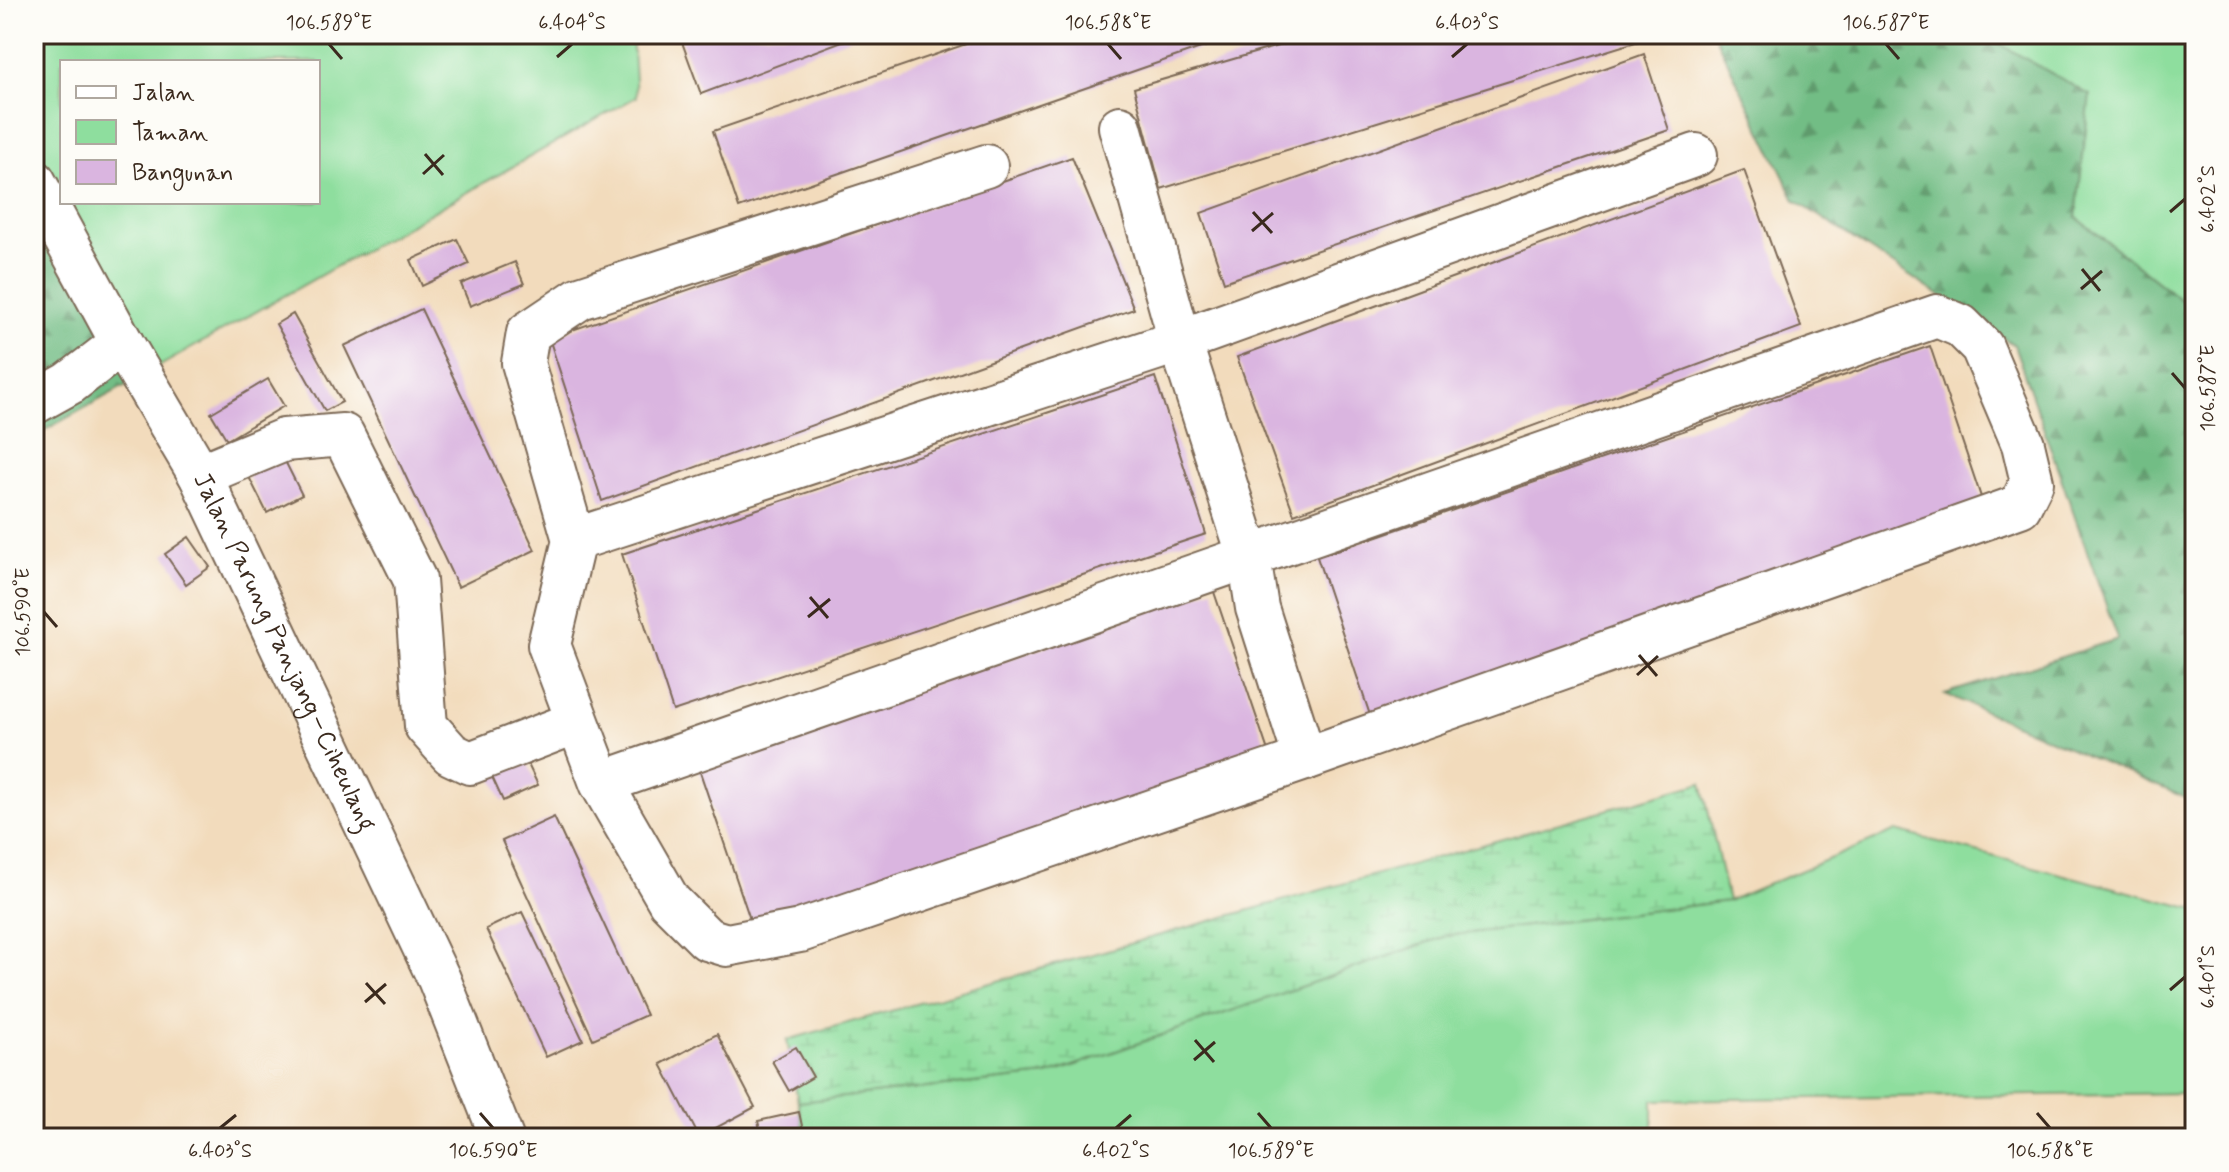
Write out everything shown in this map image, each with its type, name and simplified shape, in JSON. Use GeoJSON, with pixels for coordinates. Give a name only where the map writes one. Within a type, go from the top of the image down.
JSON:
{"type":"FeatureCollection","features":[{"type":"Feature","properties":{"kind":"street"},"geometry":{"type":"LineString","coordinates":[[1120,127],[1180,341],[1249,557],[1257,608],[1305,759]]}},
{"type":"Feature","properties":{"kind":"street"},"geometry":{"type":"LineString","coordinates":[[574,540],[1180,341],[1696,155]]}},
{"type":"Feature","properties":{"kind":"street"},"geometry":{"type":"LineString","coordinates":[[601,783],[1937,316],[1961,326],[1982,347],[2023,444],[2032,482],[2020,506],[1305,759],[800,931],[727,945],[707,939],[669,901],[601,783],[549,645],[574,540],[523,363],[528,333],[580,298],[986,166]]}},
{"type":"Feature","properties":{"kind":"street","name":"Jalan Parung Panjang–Ciheulang"},"geometry":{"type":"LineString","coordinates":[[34,181],[122,343],[200,475],[439,979],[502,1138]]}},
{"type":"Feature","properties":{"kind":"street"},"geometry":{"type":"LineString","coordinates":[[34,403],[70,383],[122,343]]}},
{"type":"Feature","properties":{"kind":"street"},"geometry":{"type":"LineString","coordinates":[[200,475],[284,440],[343,435],[415,580],[426,726],[451,754],[470,763],[577,722]]}},
{"type":"Feature","properties":{"kind":"green space"},"geometry":{"type":"Polygon","coordinates":[[[34,34],[632,34],[636,97],[137,379],[34,187],[34,34]]]}},
{"type":"Feature","properties":{"kind":"green space"},"geometry":{"type":"Polygon","coordinates":[[[1714,34],[1982,34],[2090,95],[2076,217],[2195,311],[2195,802],[1945,694],[2118,639],[2014,345],[1795,200],[1714,34]]]}},
{"type":"Feature","properties":{"kind":"green space"},"geometry":{"type":"Polygon","coordinates":[[[1982,34],[2195,34],[2195,311],[2076,217],[2089,95],[1982,34]]]}},
{"type":"Feature","properties":{"kind":"green space"},"geometry":{"type":"Polygon","coordinates":[[[34,187],[137,379],[34,436],[34,187]]]}},
{"type":"Feature","properties":{"kind":"green space"},"geometry":{"type":"Polygon","coordinates":[[[1702,783],[1728,901],[1446,936],[1047,1075],[798,1102],[787,1040],[1702,783]]]}},
{"type":"Feature","properties":{"kind":"green space"},"geometry":{"type":"Polygon","coordinates":[[[1896,831],[2195,909],[2195,1093],[1653,1100],[1653,1138],[804,1138],[798,1102],[1047,1075],[1446,936],[1728,901],[1896,831]]]}},
{"type":"Feature","properties":{"kind":"building"},"geometry":{"type":"Polygon","coordinates":[[[679,34],[861,34],[701,94],[679,34]]]}},
{"type":"Feature","properties":{"kind":"building"},"geometry":{"type":"Polygon","coordinates":[[[995,34],[1241,34],[739,208],[713,131],[995,34]]]}},
{"type":"Feature","properties":{"kind":"building"},"geometry":{"type":"Polygon","coordinates":[[[1319,34],[1658,35],[1161,189],[1134,88],[1319,34]]]}},
{"type":"Feature","properties":{"kind":"building"},"geometry":{"type":"Polygon","coordinates":[[[1644,54],[1669,130],[1224,282],[1201,213],[1644,54]]]}},
{"type":"Feature","properties":{"kind":"building"},"geometry":{"type":"Polygon","coordinates":[[[1072,157],[1134,309],[602,501],[549,338],[1072,157]]]}},
{"type":"Feature","properties":{"kind":"building"},"geometry":{"type":"Polygon","coordinates":[[[1744,170],[1801,327],[1294,514],[1237,357],[1744,170]]]}},
{"type":"Feature","properties":{"kind":"building"},"geometry":{"type":"Polygon","coordinates":[[[457,239],[469,264],[422,286],[411,260],[457,239]]]}},
{"type":"Feature","properties":{"kind":"building"},"geometry":{"type":"Polygon","coordinates":[[[515,262],[524,284],[470,306],[461,284],[515,262]]]}},
{"type":"Feature","properties":{"kind":"building"},"geometry":{"type":"Polygon","coordinates":[[[421,309],[535,550],[458,587],[344,346],[421,309]]]}},
{"type":"Feature","properties":{"kind":"building"},"geometry":{"type":"Polygon","coordinates":[[[293,314],[342,402],[325,411],[276,324],[293,314]]]}},
{"type":"Feature","properties":{"kind":"building"},"geometry":{"type":"Polygon","coordinates":[[[1930,346],[1985,509],[1372,721],[1317,557],[1930,346]]]}},
{"type":"Feature","properties":{"kind":"building"},"geometry":{"type":"Polygon","coordinates":[[[1155,377],[1206,534],[673,711],[622,554],[1155,377]]]}},
{"type":"Feature","properties":{"kind":"building"},"geometry":{"type":"Polygon","coordinates":[[[268,379],[284,406],[227,440],[211,413],[268,379]]]}},
{"type":"Feature","properties":{"kind":"building"},"geometry":{"type":"Polygon","coordinates":[[[281,453],[302,495],[267,513],[246,471],[281,453]]]}},
{"type":"Feature","properties":{"kind":"building"},"geometry":{"type":"Polygon","coordinates":[[[189,537],[210,567],[186,584],[165,554],[189,537]]]}},
{"type":"Feature","properties":{"kind":"building"},"geometry":{"type":"Polygon","coordinates":[[[1213,589],[1270,757],[755,934],[698,766],[1213,589]]]}},
{"type":"Feature","properties":{"kind":"building"},"geometry":{"type":"Polygon","coordinates":[[[522,752],[538,785],[503,801],[488,768],[522,752]]]}},
{"type":"Feature","properties":{"kind":"building"},"geometry":{"type":"Polygon","coordinates":[[[554,817],[646,1015],[593,1039],[502,841],[554,817]]]}},
{"type":"Feature","properties":{"kind":"building"},"geometry":{"type":"Polygon","coordinates":[[[522,912],[583,1040],[546,1057],[486,929],[522,912]]]}},
{"type":"Feature","properties":{"kind":"building"},"geometry":{"type":"Polygon","coordinates":[[[717,1034],[755,1107],[699,1137],[661,1064],[717,1034]]]}},
{"type":"Feature","properties":{"kind":"building"},"geometry":{"type":"Polygon","coordinates":[[[796,1047],[813,1077],[789,1091],[772,1061],[796,1047]]]}},
{"type":"Feature","properties":{"kind":"building"},"geometry":{"type":"Polygon","coordinates":[[[799,1112],[804,1135],[762,1138],[758,1121],[799,1112]]]}}]}
